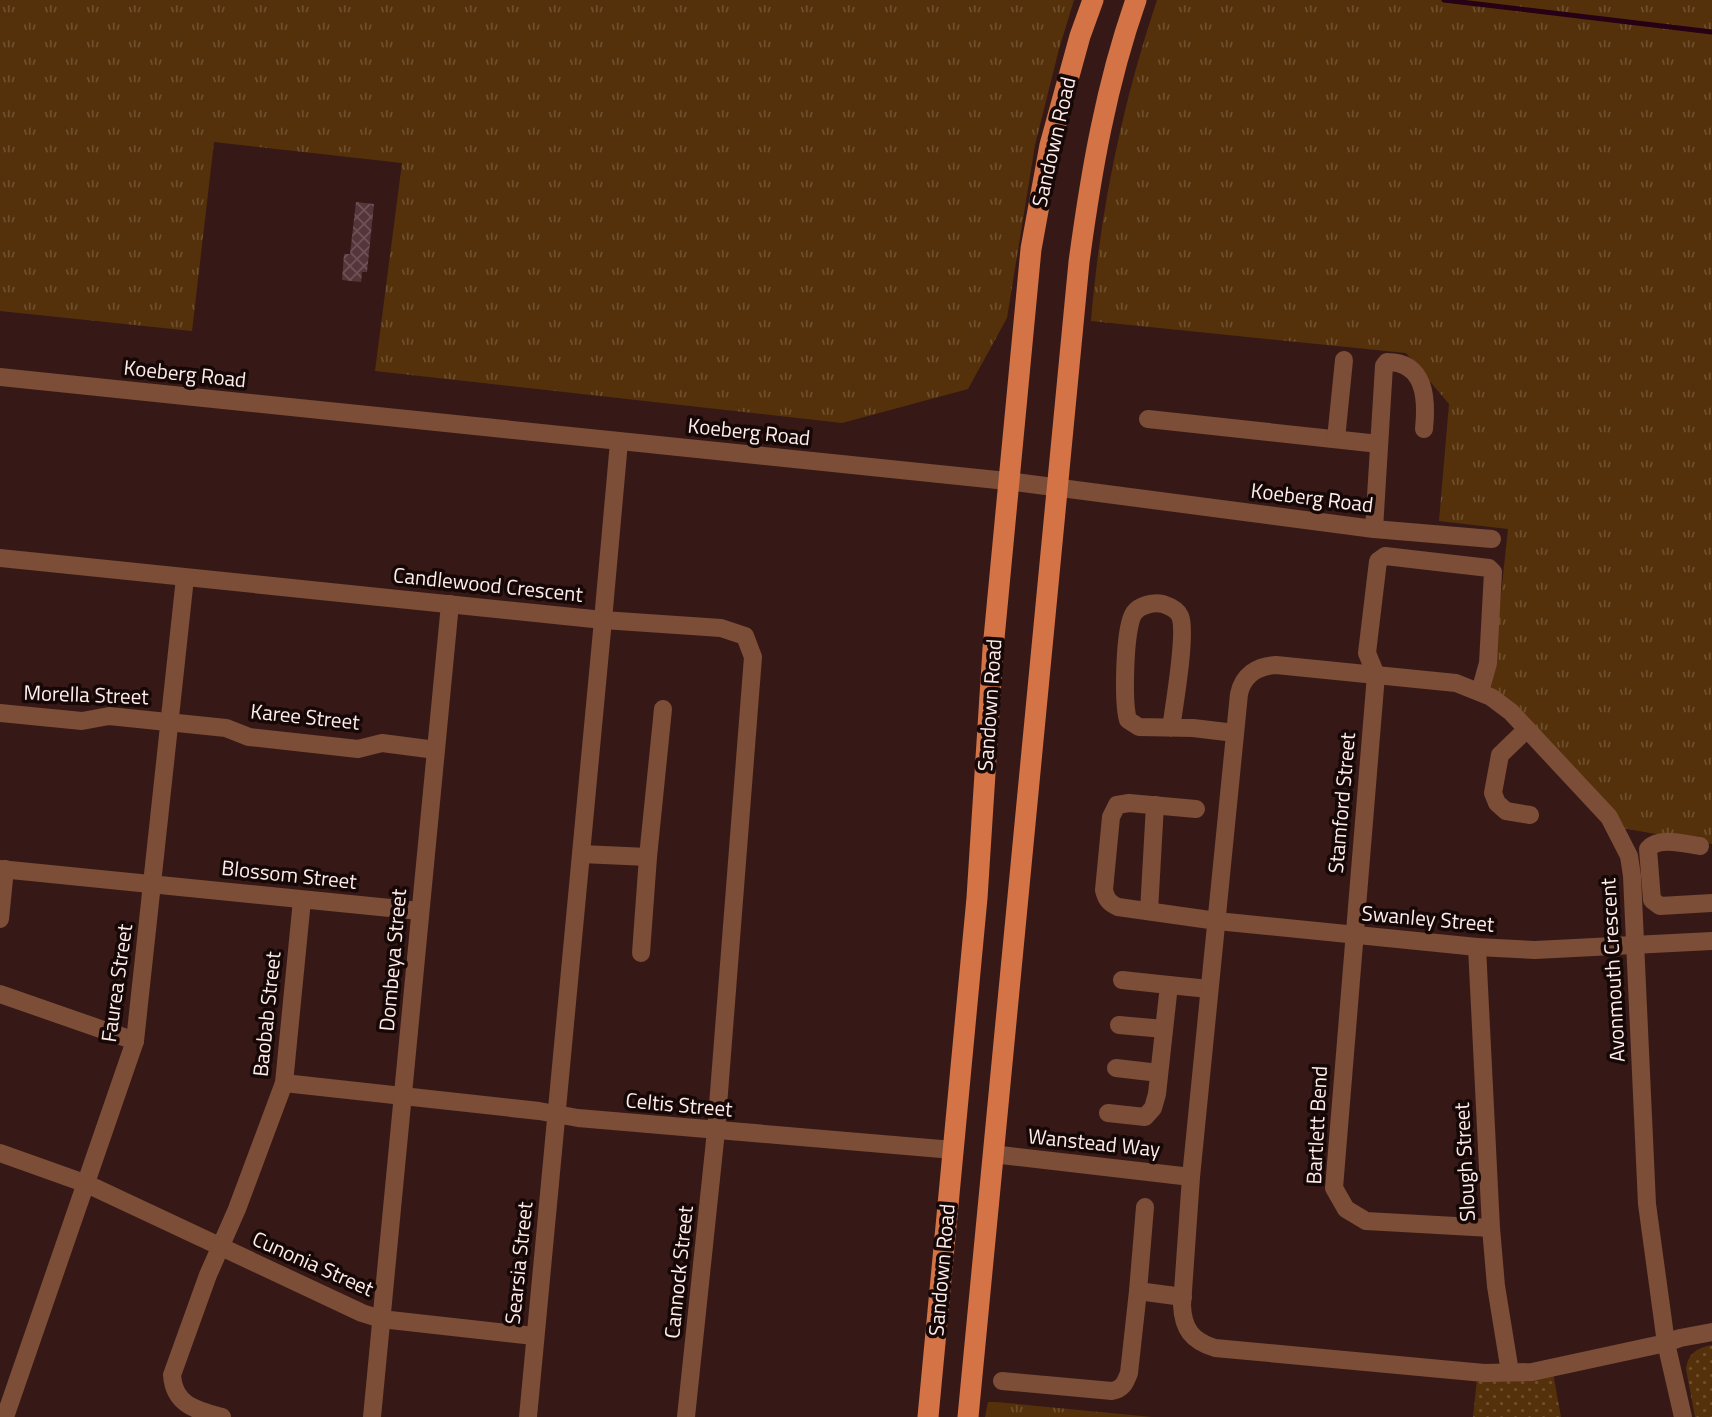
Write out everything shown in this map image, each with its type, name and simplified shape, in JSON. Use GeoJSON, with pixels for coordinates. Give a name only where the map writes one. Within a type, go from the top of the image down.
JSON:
{"type":"FeatureCollection","features":[{"type":"Feature","properties":{"kind":"main road","name":"Sandown Road"},"geometry":{"type":"LineString","coordinates":[[928,1417],[977,898],[992,649],[1006,524],[1007,481],[1035,227],[1050,145],[1080,36],[1093,0]]}},
{"type":"Feature","properties":{"kind":"main road","name":"Sandown Road"},"geometry":{"type":"LineString","coordinates":[[968,1417],[1079,262],[1091,181],[1113,73],[1136,0]]}},
{"type":"Feature","properties":{"kind":"street"},"geometry":{"type":"LineString","coordinates":[[1336,439],[1344,360]]}},
{"type":"Feature","properties":{"kind":"street"},"geometry":{"type":"LineString","coordinates":[[1374,529],[1384,366],[1389,361],[1408,367],[1425,392],[1427,405],[1424,429]]}},
{"type":"Feature","properties":{"kind":"street","name":"Koeberg Road"},"geometry":{"type":"LineString","coordinates":[[0,377],[1007,481],[1374,529],[1492,539]]}},
{"type":"Feature","properties":{"kind":"street"},"geometry":{"type":"LineString","coordinates":[[1148,419],[1379,444]]}},
{"type":"Feature","properties":{"kind":"street"},"geometry":{"type":"LineString","coordinates":[[603,620],[620,442]]}},
{"type":"Feature","properties":{"kind":"street","name":"Stamford Street"},"geometry":{"type":"LineString","coordinates":[[1353,935],[1376,675],[1367,653],[1378,561],[1385,556],[1489,568],[1493,572],[1488,663],[1480,692]]}},
{"type":"Feature","properties":{"kind":"street","name":"Candlewood Crescent"},"geometry":{"type":"LineString","coordinates":[[0,558],[603,620],[556,1114]]}},
{"type":"Feature","properties":{"kind":"street","name":"Faurea Street"},"geometry":{"type":"LineString","coordinates":[[5,1417],[135,1041],[185,578]]}},
{"type":"Feature","properties":{"kind":"street"},"geometry":{"type":"LineString","coordinates":[[1171,728],[1181,641],[1180,616],[1174,609],[1158,603],[1143,606],[1135,611],[1130,620],[1125,674],[1125,708],[1128,720],[1139,727],[1235,733]]}},
{"type":"Feature","properties":{"kind":"street","name":"Dombeya Street"},"geometry":{"type":"LineString","coordinates":[[372,1417],[450,604]]}},
{"type":"Feature","properties":{"kind":"street","name":"Cannock Street"},"geometry":{"type":"LineString","coordinates":[[603,620],[721,628],[745,636],[754,657],[716,1131],[686,1417]]}},
{"type":"Feature","properties":{"kind":"street","name":"Avonmouth Crescent"},"geometry":{"type":"LineString","coordinates":[[1276,665],[1456,683],[1480,692],[1511,712],[1609,817],[1629,856],[1647,1204],[1666,1343],[1532,1372],[1485,1373],[1215,1348],[1200,1343],[1189,1334],[1184,1320],[1183,1297],[1191,1177],[1241,686],[1251,672],[1276,665]]}},
{"type":"Feature","properties":{"kind":"street"},"geometry":{"type":"LineString","coordinates":[[641,953],[663,709]]}},
{"type":"Feature","properties":{"kind":"street","name":"Morella Street"},"geometry":{"type":"LineString","coordinates":[[0,713],[82,721],[109,716],[170,722]]}},
{"type":"Feature","properties":{"kind":"street","name":"Karee Street"},"geometry":{"type":"LineString","coordinates":[[170,722],[226,728],[249,737],[358,749],[382,743],[436,750]]}},
{"type":"Feature","properties":{"kind":"street"},"geometry":{"type":"LineString","coordinates":[[1527,729],[1500,755],[1493,793],[1497,803],[1506,811],[1530,815]]}},
{"type":"Feature","properties":{"kind":"street","name":"Swanley Street"},"geometry":{"type":"LineString","coordinates":[[1155,805],[1123,804],[1117,805],[1113,810],[1104,890],[1105,898],[1118,907],[1217,921],[1477,947],[1535,950],[1712,941]]}},
{"type":"Feature","properties":{"kind":"street"},"geometry":{"type":"LineString","coordinates":[[1149,911],[1155,805],[1196,809]]}},
{"type":"Feature","properties":{"kind":"street"},"geometry":{"type":"LineString","coordinates":[[1700,846],[1661,841],[1652,844],[1648,849],[1652,900],[1660,906],[1712,903]]}},
{"type":"Feature","properties":{"kind":"street"},"geometry":{"type":"LineString","coordinates":[[581,854],[648,857]]}},
{"type":"Feature","properties":{"kind":"street"},"geometry":{"type":"LineString","coordinates":[[0,919],[3,869]]}},
{"type":"Feature","properties":{"kind":"street","name":"Blossom Street"},"geometry":{"type":"LineString","coordinates":[[3,869],[420,911]]}},
{"type":"Feature","properties":{"kind":"street","name":"Baobab Street"},"geometry":{"type":"LineString","coordinates":[[222,1417],[187,1405],[173,1388],[172,1375],[284,1083],[302,900]]}},
{"type":"Feature","properties":{"kind":"street","name":"Bartlett Bend"},"geometry":{"type":"LineString","coordinates":[[1353,935],[1333,1180],[1337,1196],[1346,1209],[1373,1223],[1491,1228]]}},
{"type":"Feature","properties":{"kind":"street","name":"Slough Street"},"geometry":{"type":"LineString","coordinates":[[1477,947],[1491,1228],[1496,1286],[1510,1373]]}},
{"type":"Feature","properties":{"kind":"street"},"geometry":{"type":"LineString","coordinates":[[1122,980],[1209,989]]}},
{"type":"Feature","properties":{"kind":"street"},"geometry":{"type":"LineString","coordinates":[[1108,1113],[1145,1117],[1155,1104],[1168,985]]}},
{"type":"Feature","properties":{"kind":"street"},"geometry":{"type":"LineString","coordinates":[[0,994],[135,1041]]}},
{"type":"Feature","properties":{"kind":"street"},"geometry":{"type":"LineString","coordinates":[[1119,1026],[1164,1029]]}},
{"type":"Feature","properties":{"kind":"street"},"geometry":{"type":"LineString","coordinates":[[1116,1068],[1160,1073]]}},
{"type":"Feature","properties":{"kind":"street","name":"Celtis Street"},"geometry":{"type":"LineString","coordinates":[[284,1083],[578,1118],[953,1150]]}},
{"type":"Feature","properties":{"kind":"street","name":"Searsia Street"},"geometry":{"type":"LineString","coordinates":[[528,1417],[556,1114]]}},
{"type":"Feature","properties":{"kind":"street","name":"Cunonia Street"},"geometry":{"type":"LineString","coordinates":[[0,1153],[87,1184],[382,1320],[534,1336]]}},
{"type":"Feature","properties":{"kind":"street","name":"Wanstead Way"},"geometry":{"type":"LineString","coordinates":[[992,1154],[1191,1177]]}},
{"type":"Feature","properties":{"kind":"street"},"geometry":{"type":"LineString","coordinates":[[1002,1381],[1118,1390],[1124,1385],[1129,1373],[1145,1207]]}},
{"type":"Feature","properties":{"kind":"street"},"geometry":{"type":"LineString","coordinates":[[1138,1291],[1183,1297]]}},
{"type":"Feature","properties":{"kind":"street"},"geometry":{"type":"LineString","coordinates":[[1683,1417],[1666,1343],[1712,1332]]}},
{"type":"Feature","properties":{"kind":"green space"},"geometry":{"type":"Polygon","coordinates":[[[0,0],[1074,0],[1035,145],[1007,318],[968,389],[842,423],[375,371],[402,163],[214,142],[192,331],[0,311],[0,0]]]}},
{"type":"Feature","properties":{"kind":"green space"},"geometry":{"type":"Polygon","coordinates":[[[1157,0],[1712,0],[1712,844],[1622,828],[1491,688],[1508,529],[1439,521],[1449,404],[1406,353],[1091,321],[1100,239],[1114,159],[1133,79],[1157,0]]]}},
{"type":"Feature","properties":{"kind":"green space"},"geometry":{"type":"Polygon","coordinates":[[[1712,1345],[1712,1417],[1695,1417],[1687,1363],[1694,1352],[1712,1345]]]}},
{"type":"Feature","properties":{"kind":"green space"},"geometry":{"type":"Polygon","coordinates":[[[1553,1373],[1561,1417],[1473,1417],[1477,1379],[1553,1373]]]}},
{"type":"Feature","properties":{"kind":"green space"},"geometry":{"type":"Polygon","coordinates":[[[988,1402],[996,1402],[1152,1417],[985,1417],[988,1402]]]}},
{"type":"Feature","properties":{"kind":"building"},"geometry":{"type":"Polygon","coordinates":[[[356,202],[374,204],[367,272],[362,272],[361,282],[342,280],[344,254],[350,254],[356,202]]]}},
{"type":"Feature","properties":{"kind":"waterway"},"geometry":{"type":"LineString","coordinates":[[1444,0],[1712,32]]}}]}
